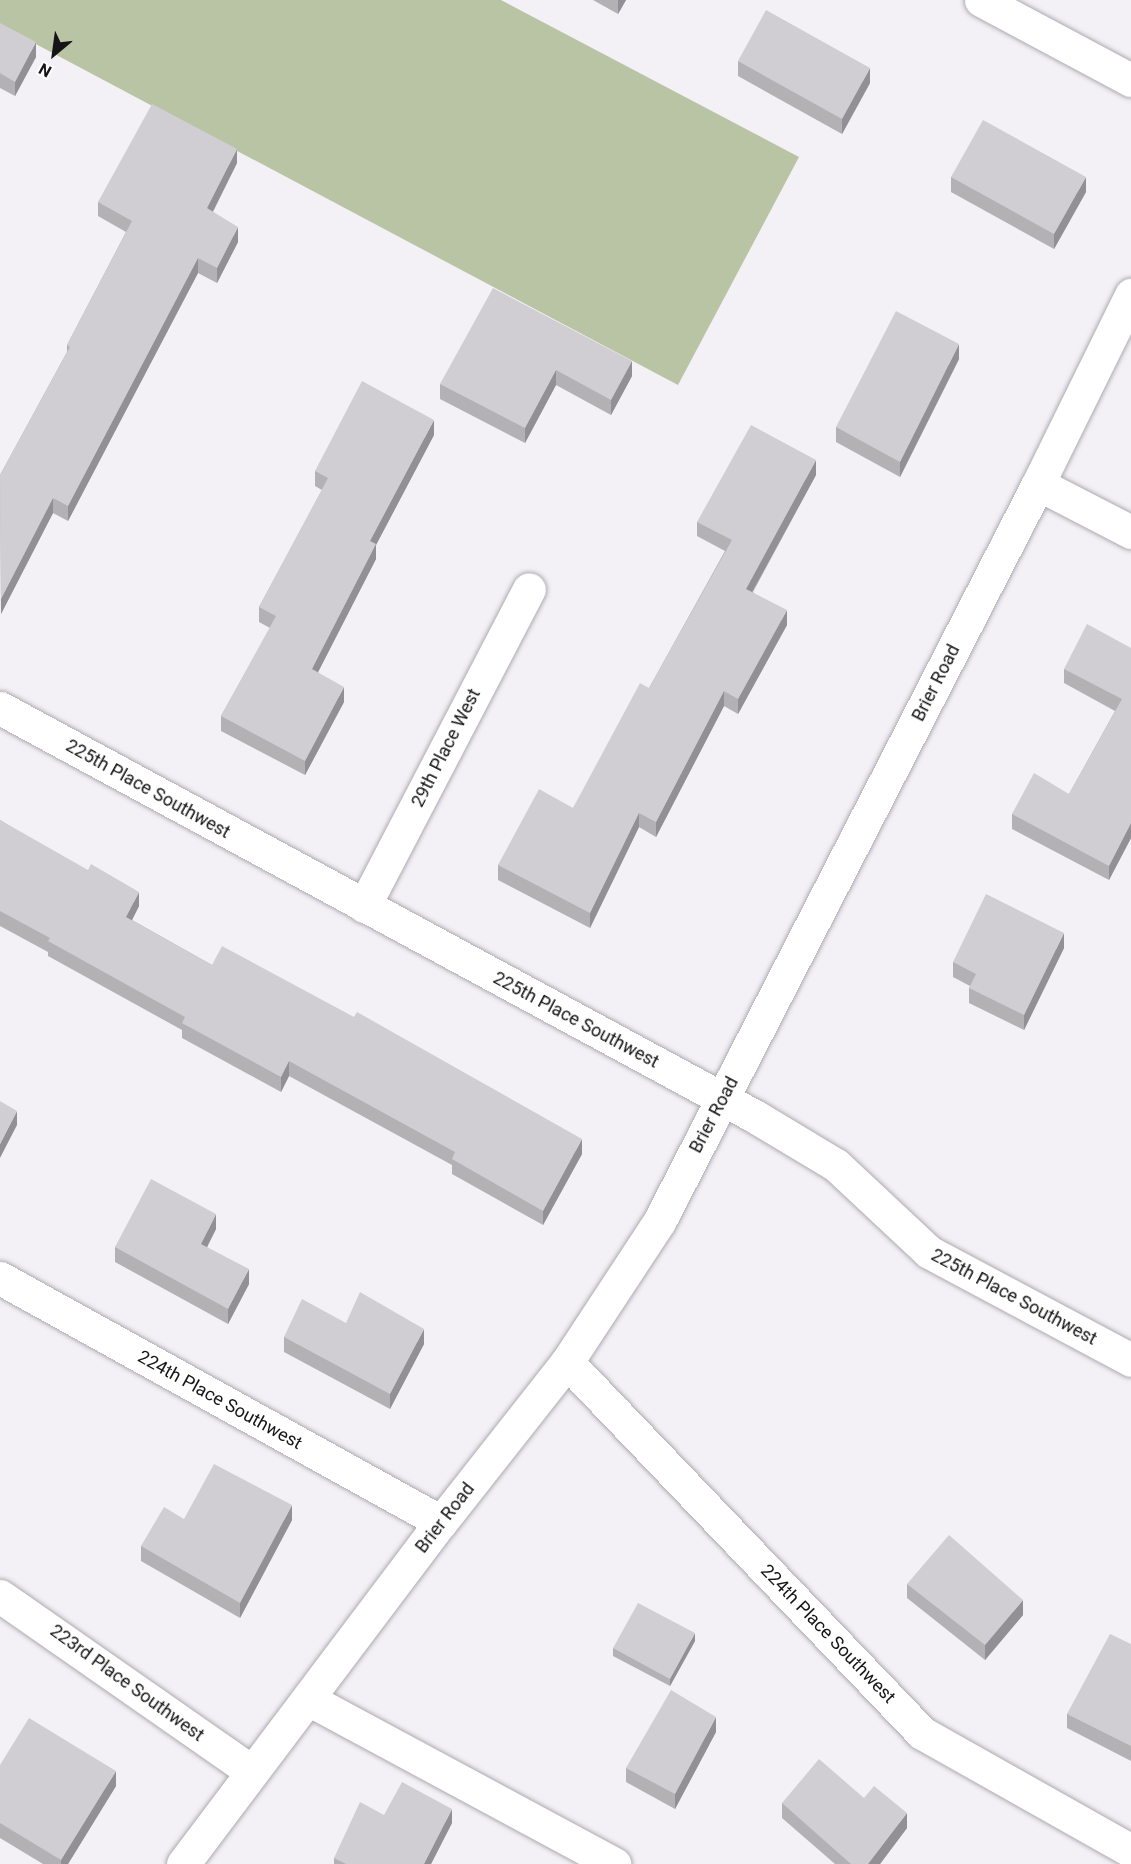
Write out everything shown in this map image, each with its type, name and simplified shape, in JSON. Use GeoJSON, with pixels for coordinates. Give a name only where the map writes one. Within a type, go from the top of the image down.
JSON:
{"type":"FeatureCollection","features":[{"type":"Feature","properties":{"kind":"street"},"geometry":{"type":"LineString","coordinates":[[981,0],[1131,80]]}},
{"type":"Feature","properties":{"kind":"street","name":"Brier Road"},"geometry":{"type":"LineString","coordinates":[[183,1864],[441,1522],[567,1362],[659,1222],[1038,484],[1131,295]]}},
{"type":"Feature","properties":{"kind":"street"},"geometry":{"type":"LineString","coordinates":[[1038,484],[1131,532]]}},
{"type":"Feature","properties":{"kind":"street","name":"29th Place West"},"geometry":{"type":"LineString","coordinates":[[364,906],[529,590]]}},
{"type":"Feature","properties":{"kind":"street","name":"225th Place Southwest"},"geometry":{"type":"LineString","coordinates":[[0,708],[723,1098],[836,1165],[929,1252],[1131,1360]]}},
{"type":"Feature","properties":{"kind":"street","name":"224th Place Southwest"},"geometry":{"type":"LineString","coordinates":[[0,1278],[441,1522]]}},
{"type":"Feature","properties":{"kind":"street","name":"224th Place Southwest"},"geometry":{"type":"LineString","coordinates":[[567,1362],[922,1733],[1131,1851]]}},
{"type":"Feature","properties":{"kind":"street","name":"223rd Place Southwest"},"geometry":{"type":"LineString","coordinates":[[0,1596],[252,1772]]}},
{"type":"Feature","properties":{"kind":"street"},"geometry":{"type":"LineString","coordinates":[[308,1699],[614,1864]]}},
{"type":"Feature","properties":{"kind":"green space"},"geometry":{"type":"Polygon","coordinates":[[[0,0],[501,0],[799,157],[678,385],[0,25],[0,0]]]}},
{"type":"Feature","properties":{"kind":"building"},"geometry":{"type":"Polygon","coordinates":[[[766,10],[870,68],[842,119],[738,61],[766,10]]]}},
{"type":"Feature","properties":{"kind":"building"},"geometry":{"type":"Polygon","coordinates":[[[0,23],[36,42],[15,82],[0,73],[0,23]]]}},
{"type":"Feature","properties":{"kind":"building"},"geometry":{"type":"Polygon","coordinates":[[[152,104],[237,149],[207,208],[238,227],[217,268],[198,258],[68,506],[53,498],[1,599],[0,475],[70,347],[67,345],[132,221],[98,202],[152,104]]]}},
{"type":"Feature","properties":{"kind":"building"},"geometry":{"type":"Polygon","coordinates":[[[983,120],[1086,177],[1054,234],[951,177],[983,120]]]}},
{"type":"Feature","properties":{"kind":"building"},"geometry":{"type":"Polygon","coordinates":[[[493,288],[632,361],[611,400],[556,370],[525,428],[440,384],[493,288]]]}},
{"type":"Feature","properties":{"kind":"building"},"geometry":{"type":"Polygon","coordinates":[[[896,311],[959,344],[900,462],[836,427],[896,311]]]}},
{"type":"Feature","properties":{"kind":"building"},"geometry":{"type":"Polygon","coordinates":[[[362,381],[434,420],[370,541],[376,544],[312,669],[344,687],[305,761],[221,716],[276,616],[259,607],[328,478],[315,471],[362,381]]]}},
{"type":"Feature","properties":{"kind":"building"},"geometry":{"type":"Polygon","coordinates":[[[751,425],[816,460],[746,589],[787,610],[738,699],[724,691],[656,822],[639,813],[590,913],[498,865],[539,789],[573,808],[640,683],[649,688],[732,540],[697,522],[751,425]]]}},
{"type":"Feature","properties":{"kind":"building"},"geometry":{"type":"Polygon","coordinates":[[[1087,624],[1131,648],[1131,823],[1109,866],[1012,814],[1034,773],[1069,794],[1122,699],[1064,669],[1087,624]]]}},
{"type":"Feature","properties":{"kind":"building"},"geometry":{"type":"Polygon","coordinates":[[[0,820],[88,870],[91,864],[139,892],[126,917],[212,965],[222,946],[354,1017],[357,1012],[582,1139],[543,1211],[452,1159],[455,1152],[289,1061],[281,1077],[182,1023],[185,1017],[48,941],[50,938],[0,911],[0,820]]]}},
{"type":"Feature","properties":{"kind":"building"},"geometry":{"type":"Polygon","coordinates":[[[986,894],[1064,933],[1024,1015],[969,988],[976,974],[953,962],[986,894]]]}},
{"type":"Feature","properties":{"kind":"building"},"geometry":{"type":"Polygon","coordinates":[[[0,1101],[17,1111],[0,1144],[0,1101]]]}},
{"type":"Feature","properties":{"kind":"building"},"geometry":{"type":"Polygon","coordinates":[[[151,1179],[216,1214],[201,1244],[249,1269],[228,1309],[115,1247],[151,1179]]]}},
{"type":"Feature","properties":{"kind":"building"},"geometry":{"type":"Polygon","coordinates":[[[360,1292],[424,1329],[390,1394],[284,1337],[302,1299],[346,1323],[360,1292]]]}},
{"type":"Feature","properties":{"kind":"building"},"geometry":{"type":"Polygon","coordinates":[[[214,1464],[292,1505],[240,1603],[141,1546],[164,1507],[184,1519],[214,1464]]]}},
{"type":"Feature","properties":{"kind":"building"},"geometry":{"type":"Polygon","coordinates":[[[949,1535],[1023,1600],[985,1645],[907,1584],[949,1535]]]}},
{"type":"Feature","properties":{"kind":"building"},"geometry":{"type":"Polygon","coordinates":[[[638,1603],[695,1633],[670,1679],[613,1648],[638,1603]]]}},
{"type":"Feature","properties":{"kind":"building"},"geometry":{"type":"Polygon","coordinates":[[[1110,1634],[1131,1644],[1131,1746],[1067,1714],[1110,1634]]]}},
{"type":"Feature","properties":{"kind":"building"},"geometry":{"type":"Polygon","coordinates":[[[671,1690],[716,1717],[675,1794],[626,1768],[671,1690]]]}},
{"type":"Feature","properties":{"kind":"building"},"geometry":{"type":"Polygon","coordinates":[[[29,1718],[116,1771],[61,1860],[0,1823],[0,1765],[29,1718]]]}},
{"type":"Feature","properties":{"kind":"building"},"geometry":{"type":"Polygon","coordinates":[[[819,1759],[864,1798],[874,1786],[907,1813],[868,1864],[851,1864],[782,1803],[819,1759]]]}},
{"type":"Feature","properties":{"kind":"building"},"geometry":{"type":"Polygon","coordinates":[[[402,1782],[452,1809],[424,1864],[346,1864],[334,1858],[360,1802],[384,1815],[402,1782]]]}}]}
